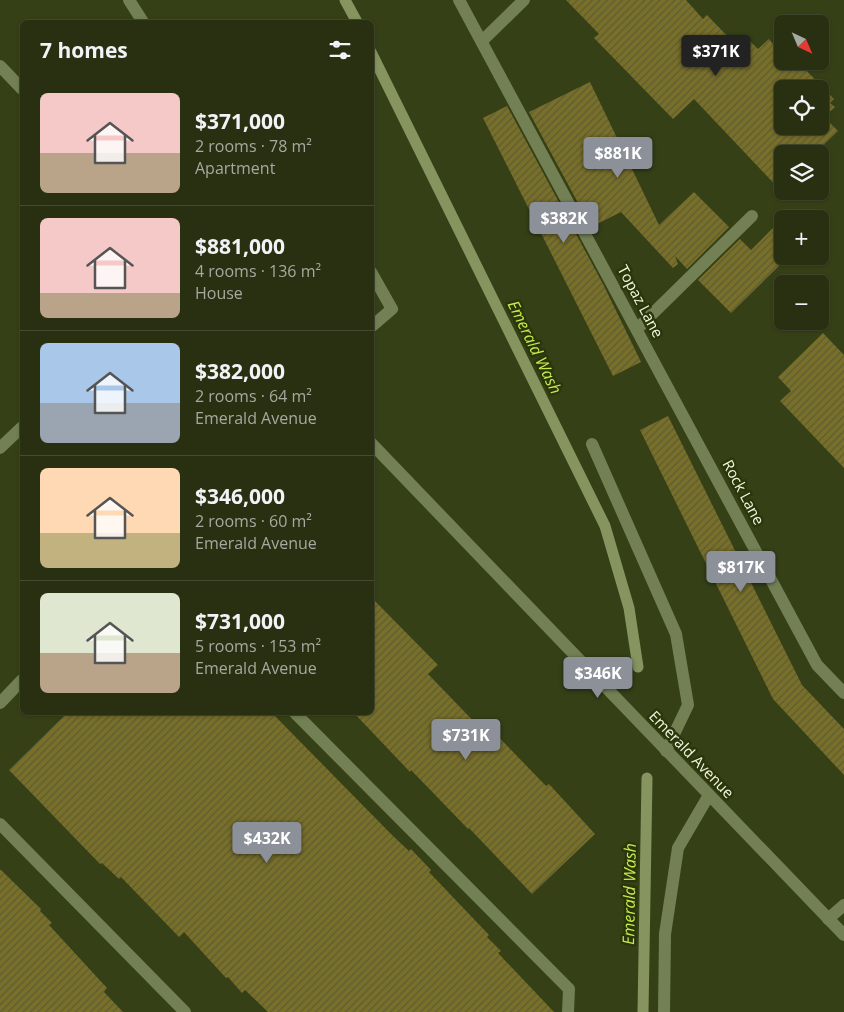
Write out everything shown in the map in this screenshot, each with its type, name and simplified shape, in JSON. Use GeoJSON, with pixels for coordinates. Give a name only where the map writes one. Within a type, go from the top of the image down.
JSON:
{"type":"FeatureCollection","features":[{"type":"Feature","properties":{"kind":"street"},"geometry":{"type":"LineString","coordinates":[[129,0],[143,20]]}},
{"type":"Feature","properties":{"kind":"street","name":"Topaz Lane"},"geometry":{"type":"LineString","coordinates":[[460,0],[694,433]]}},
{"type":"Feature","properties":{"kind":"street"},"geometry":{"type":"LineString","coordinates":[[482,41],[524,0]]}},
{"type":"Feature","properties":{"kind":"street"},"geometry":{"type":"LineString","coordinates":[[0,66],[20,87]]}},
{"type":"Feature","properties":{"kind":"street"},"geometry":{"type":"LineString","coordinates":[[637,329],[752,216]]}},
{"type":"Feature","properties":{"kind":"street"},"geometry":{"type":"LineString","coordinates":[[374,277],[392,309],[374,324]]}},
{"type":"Feature","properties":{"kind":"street"},"geometry":{"type":"LineString","coordinates":[[0,448],[20,428]]}},
{"type":"Feature","properties":{"kind":"street","name":"Rock Lane"},"geometry":{"type":"LineString","coordinates":[[694,433],[818,665],[844,693]]}},
{"type":"Feature","properties":{"kind":"street"},"geometry":{"type":"LineString","coordinates":[[592,444],[676,634],[688,705],[666,751]]}},
{"type":"Feature","properties":{"kind":"street","name":"Emerald Avenue"},"geometry":{"type":"LineString","coordinates":[[374,446],[844,935]]}},
{"type":"Feature","properties":{"kind":"street"},"geometry":{"type":"LineString","coordinates":[[0,703],[20,682]]}},
{"type":"Feature","properties":{"kind":"street"},"geometry":{"type":"LineString","coordinates":[[297,715],[569,990],[568,1012]]}},
{"type":"Feature","properties":{"kind":"street"},"geometry":{"type":"LineString","coordinates":[[664,1012],[665,934],[678,848],[709,795]]}},
{"type":"Feature","properties":{"kind":"street"},"geometry":{"type":"LineString","coordinates":[[0,824],[185,1012]]}},
{"type":"Feature","properties":{"kind":"street"},"geometry":{"type":"LineString","coordinates":[[828,919],[844,905]]}},
{"type":"Feature","properties":{"kind":"building"},"geometry":{"type":"Polygon","coordinates":[[[566,0],[686,0],[703,19],[707,15],[736,45],[745,36],[758,49],[769,39],[774,43],[774,70],[806,70],[816,80],[774,80],[774,135],[829,135],[829,122],[838,131],[823,145],[774,145],[774,184],[694,99],[673,119],[594,38],[599,34],[566,0]]]}},
{"type":"Feature","properties":{"kind":"building"},"geometry":{"type":"Polygon","coordinates":[[[590,82],[659,225],[694,192],[729,227],[687,269],[675,256],[678,264],[673,268],[621,212],[591,227],[529,112],[590,82]]]}},
{"type":"Feature","properties":{"kind":"building"},"geometry":{"type":"Polygon","coordinates":[[[829,94],[834,99],[830,103],[835,107],[829,112],[829,94]]]}},
{"type":"Feature","properties":{"kind":"building"},"geometry":{"type":"Polygon","coordinates":[[[507,106],[603,284],[641,362],[613,376],[483,118],[507,106]]]}},
{"type":"Feature","properties":{"kind":"building"},"geometry":{"type":"Polygon","coordinates":[[[774,227],[774,265],[780,265],[731,313],[698,280],[740,239],[751,250],[774,227]]]}},
{"type":"Feature","properties":{"kind":"building"},"geometry":{"type":"Polygon","coordinates":[[[823,333],[844,355],[844,468],[780,401],[791,391],[778,377],[823,333]]]}},
{"type":"Feature","properties":{"kind":"building"},"geometry":{"type":"Polygon","coordinates":[[[668,416],[802,685],[844,729],[844,775],[773,699],[640,430],[668,416]]]}},
{"type":"Feature","properties":{"kind":"building"},"geometry":{"type":"Polygon","coordinates":[[[374,600],[438,665],[428,674],[485,733],[490,728],[546,786],[549,784],[595,834],[532,894],[411,770],[410,772],[356,715],[374,715],[374,600]]]}},
{"type":"Feature","properties":{"kind":"building"},"geometry":{"type":"Polygon","coordinates":[[[65,715],[274,715],[392,835],[409,851],[411,849],[431,870],[429,872],[489,935],[487,937],[501,951],[498,953],[554,1012],[268,1012],[245,990],[242,993],[228,977],[226,978],[184,932],[179,937],[121,877],[119,879],[102,863],[100,864],[9,770],[65,715]]]}},
{"type":"Feature","properties":{"kind":"building"},"geometry":{"type":"Polygon","coordinates":[[[0,869],[41,909],[40,911],[52,923],[49,925],[107,988],[104,992],[123,1012],[0,1012],[0,869]]]}},
{"type":"Feature","properties":{"kind":"waterway","name":"Emerald Wash"},"geometry":{"type":"LineString","coordinates":[[345,0],[356,20]]}},
{"type":"Feature","properties":{"kind":"waterway","name":"Emerald Wash"},"geometry":{"type":"LineString","coordinates":[[374,58],[605,526],[629,608],[638,667]]}},
{"type":"Feature","properties":{"kind":"waterway","name":"Emerald Wash"},"geometry":{"type":"LineString","coordinates":[[643,1012],[647,778]]}}]}
